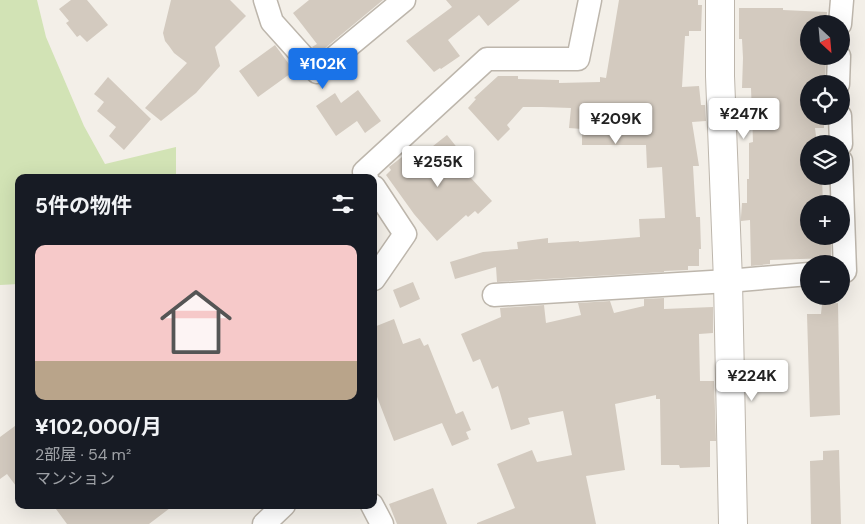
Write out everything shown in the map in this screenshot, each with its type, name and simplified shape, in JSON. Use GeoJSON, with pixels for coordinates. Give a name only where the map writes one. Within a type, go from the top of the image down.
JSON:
{"type":"FeatureCollection","features":[{"type":"Feature","properties":{"kind":"street"},"geometry":{"type":"LineString","coordinates":[[265,0],[272,22],[317,72],[404,0]]}},
{"type":"Feature","properties":{"kind":"street"},"geometry":{"type":"LineString","coordinates":[[365,174],[364,172],[487,58],[578,59],[590,0]]}},
{"type":"Feature","properties":{"kind":"street"},"geometry":{"type":"LineString","coordinates":[[720,0],[720,76],[728,281],[733,524]]}},
{"type":"Feature","properties":{"kind":"street"},"geometry":{"type":"LineString","coordinates":[[841,15],[842,0]]}},
{"type":"Feature","properties":{"kind":"street"},"geometry":{"type":"LineString","coordinates":[[843,185],[851,271]]}},
{"type":"Feature","properties":{"kind":"street"},"geometry":{"type":"LineString","coordinates":[[377,191],[406,234],[377,275]]}},
{"type":"Feature","properties":{"kind":"street"},"geometry":{"type":"LineString","coordinates":[[494,296],[800,275]]}},
{"type":"Feature","properties":{"kind":"street"},"geometry":{"type":"LineString","coordinates":[[264,524],[280,509]]}},
{"type":"Feature","properties":{"kind":"street"},"geometry":{"type":"LineString","coordinates":[[374,509],[382,524]]}},
{"type":"Feature","properties":{"kind":"green space"},"geometry":{"type":"Polygon","coordinates":[[[0,0],[37,0],[46,37],[84,126],[105,164],[176,147],[176,174],[15,174],[15,284],[0,285],[0,0]]]}},
{"type":"Feature","properties":{"kind":"building"},"geometry":{"type":"Polygon","coordinates":[[[71,0],[87,0],[108,25],[87,42],[80,35],[77,37],[66,23],[69,21],[59,9],[71,0]]]}},
{"type":"Feature","properties":{"kind":"building"},"geometry":{"type":"Polygon","coordinates":[[[171,0],[230,0],[246,16],[215,47],[220,66],[196,93],[161,121],[145,108],[187,63],[174,53],[165,41],[163,33],[171,0]]]}},
{"type":"Feature","properties":{"kind":"building"},"geometry":{"type":"Polygon","coordinates":[[[309,0],[383,0],[318,54],[312,47],[317,44],[293,13],[309,0]]]}},
{"type":"Feature","properties":{"kind":"building"},"geometry":{"type":"Polygon","coordinates":[[[446,0],[520,0],[488,26],[479,15],[448,40],[460,56],[434,72],[406,41],[452,7],[446,0]]]}},
{"type":"Feature","properties":{"kind":"building"},"geometry":{"type":"Polygon","coordinates":[[[619,0],[698,0],[698,5],[702,5],[701,31],[689,31],[689,36],[685,36],[682,87],[699,86],[701,105],[705,105],[706,121],[692,122],[699,166],[693,166],[696,217],[700,217],[701,249],[699,249],[699,266],[688,266],[688,270],[664,272],[497,282],[496,267],[455,279],[450,262],[483,252],[518,249],[517,242],[548,238],[548,243],[640,237],[639,219],[665,218],[662,167],[647,168],[646,145],[582,145],[582,129],[569,128],[571,108],[542,107],[523,107],[507,125],[510,129],[498,141],[468,108],[476,99],[474,98],[498,76],[518,76],[518,79],[559,80],[559,83],[600,82],[600,77],[606,78],[619,0]]]}},
{"type":"Feature","properties":{"kind":"building"},"geometry":{"type":"Polygon","coordinates":[[[739,8],[783,8],[783,10],[827,12],[827,15],[800,15],[800,65],[826,65],[825,75],[800,75],[800,125],[824,125],[824,128],[815,128],[816,135],[800,135],[800,185],[822,185],[823,195],[800,195],[800,245],[831,245],[831,255],[800,255],[800,259],[770,260],[770,264],[751,266],[750,220],[741,221],[741,217],[742,203],[747,203],[749,143],[753,142],[751,88],[742,88],[742,39],[739,39],[739,8]]]}},
{"type":"Feature","properties":{"kind":"building"},"geometry":{"type":"Polygon","coordinates":[[[275,45],[294,71],[258,97],[239,71],[275,45]]]}},
{"type":"Feature","properties":{"kind":"building"},"geometry":{"type":"Polygon","coordinates":[[[108,77],[151,119],[124,150],[109,136],[116,127],[97,111],[104,102],[94,94],[108,77]]]}},
{"type":"Feature","properties":{"kind":"building"},"geometry":{"type":"Polygon","coordinates":[[[358,90],[381,121],[365,133],[357,121],[336,136],[316,106],[335,93],[341,103],[358,90]]]}},
{"type":"Feature","properties":{"kind":"building"},"geometry":{"type":"Polygon","coordinates":[[[447,135],[467,160],[460,166],[492,201],[478,214],[475,211],[468,217],[466,215],[437,241],[414,214],[386,175],[391,170],[389,167],[402,157],[409,165],[447,135]]]}},
{"type":"Feature","properties":{"kind":"building"},"geometry":{"type":"Polygon","coordinates":[[[413,282],[420,299],[400,308],[393,290],[413,282]]]}},
{"type":"Feature","properties":{"kind":"building"},"geometry":{"type":"Polygon","coordinates":[[[664,298],[664,309],[713,307],[713,333],[699,334],[700,381],[714,381],[716,441],[710,441],[710,467],[680,468],[679,465],[661,465],[660,399],[656,399],[656,395],[615,404],[625,470],[586,476],[596,524],[477,524],[515,508],[497,464],[532,450],[537,462],[572,455],[563,411],[528,418],[530,424],[511,430],[498,386],[492,389],[480,359],[473,362],[461,334],[501,317],[500,308],[544,305],[546,323],[581,315],[578,303],[610,301],[614,313],[644,306],[644,299],[664,298]]]}},
{"type":"Feature","properties":{"kind":"building"},"geometry":{"type":"Polygon","coordinates":[[[822,305],[838,305],[840,415],[810,417],[807,314],[821,314],[822,305]]]}},
{"type":"Feature","properties":{"kind":"building"},"geometry":{"type":"Polygon","coordinates":[[[394,319],[403,344],[420,338],[424,346],[428,344],[456,414],[463,411],[471,430],[466,432],[469,439],[452,446],[442,423],[394,441],[377,397],[377,326],[394,319]]]}},
{"type":"Feature","properties":{"kind":"building"},"geometry":{"type":"Polygon","coordinates":[[[15,426],[15,485],[7,474],[0,479],[0,437],[15,426]]]}},
{"type":"Feature","properties":{"kind":"building"},"geometry":{"type":"Polygon","coordinates":[[[839,450],[841,524],[811,524],[810,461],[823,460],[823,451],[839,450]]]}},
{"type":"Feature","properties":{"kind":"building"},"geometry":{"type":"Polygon","coordinates":[[[433,488],[447,524],[397,524],[389,504],[433,488]]]}},
{"type":"Feature","properties":{"kind":"building"},"geometry":{"type":"Polygon","coordinates":[[[56,509],[169,509],[149,524],[67,524],[56,509]]]}}]}
